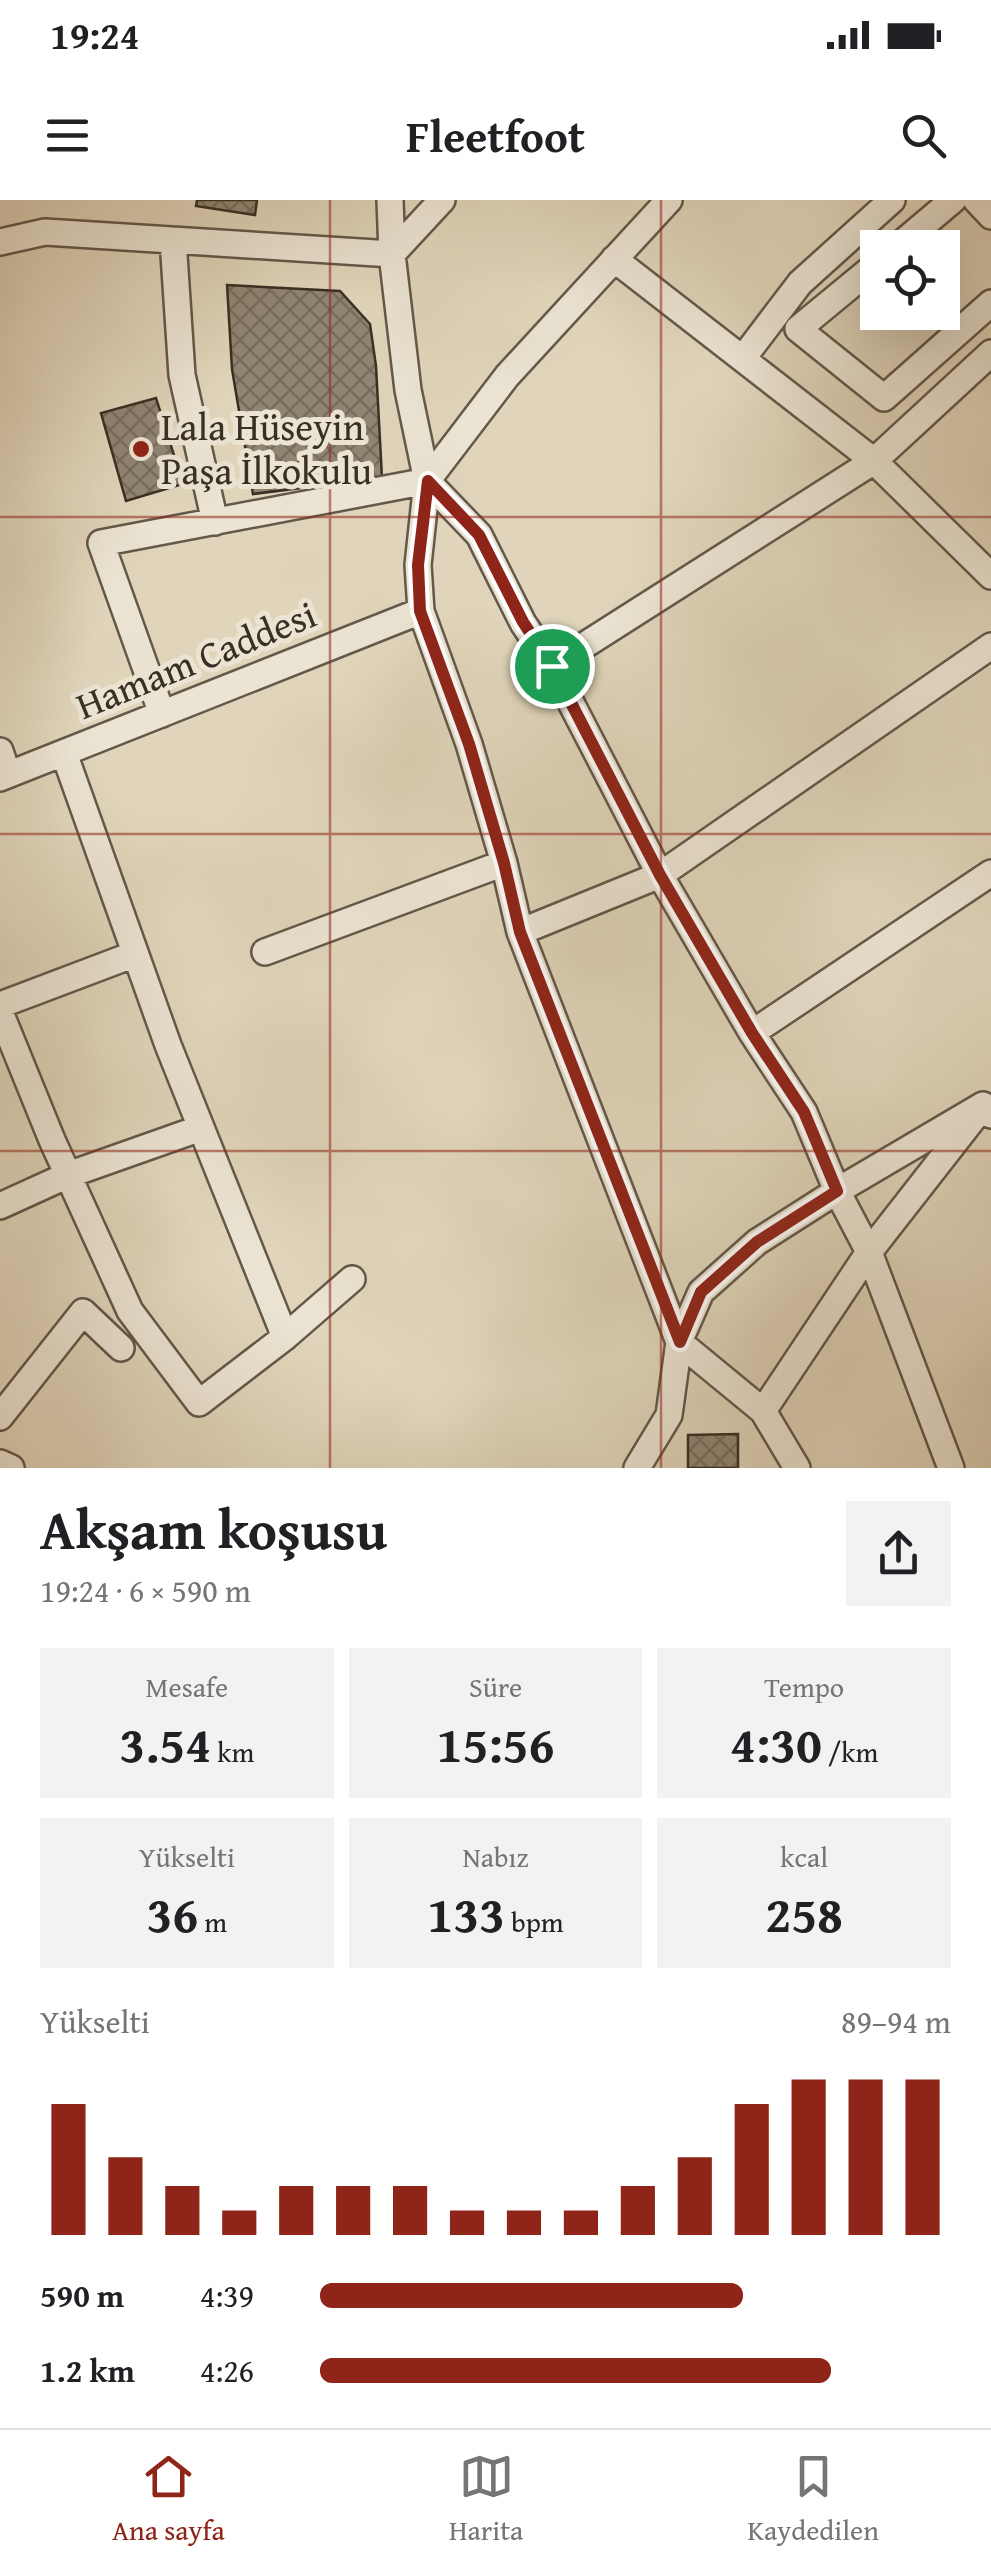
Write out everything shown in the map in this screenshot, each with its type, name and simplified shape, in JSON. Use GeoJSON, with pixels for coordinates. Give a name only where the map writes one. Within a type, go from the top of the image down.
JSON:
{"type":"FeatureCollection","features":[{"type":"Feature","properties":{"kind":"street"},"geometry":{"type":"LineString","coordinates":[[390,200],[392,254],[408,390],[428,481],[418,565],[420,611],[469,744],[520,932],[680,1342],[763,1412],[798,1468]]}},
{"type":"Feature","properties":{"kind":"street"},"geometry":{"type":"LineString","coordinates":[[392,254],[442,200]]}},
{"type":"Feature","properties":{"kind":"street"},"geometry":{"type":"LineString","coordinates":[[162,714],[101,543],[428,481],[507,376],[668,200]]}},
{"type":"Feature","properties":{"kind":"street"},"geometry":{"type":"LineString","coordinates":[[918,230],[954,200]]}},
{"type":"Feature","properties":{"kind":"street"},"geometry":{"type":"LineString","coordinates":[[976,200],[991,216]]}},
{"type":"Feature","properties":{"kind":"street"},"geometry":{"type":"LineString","coordinates":[[743,358],[800,283],[875,205]]}},
{"type":"Feature","properties":{"kind":"street"},"geometry":{"type":"LineString","coordinates":[[0,242],[45,232],[392,254]]}},
{"type":"Feature","properties":{"kind":"street"},"geometry":{"type":"LineString","coordinates":[[172,240],[182,375],[215,522]]}},
{"type":"Feature","properties":{"kind":"street"},"geometry":{"type":"LineString","coordinates":[[614,259],[874,461],[991,576]]}},
{"type":"Feature","properties":{"kind":"street"},"geometry":{"type":"LineString","coordinates":[[860,278],[798,330],[884,398],[960,330]]}},
{"type":"Feature","properties":{"kind":"street"},"geometry":{"type":"LineString","coordinates":[[960,330],[991,302]]}},
{"type":"Feature","properties":{"kind":"street"},"geometry":{"type":"LineString","coordinates":[[552,666],[874,461],[991,353]]}},
{"type":"Feature","properties":{"kind":"street"},"geometry":{"type":"LineString","coordinates":[[428,481],[479,535],[660,875],[752,1033],[804,1112],[837,1191],[869,1252],[950,1468]]}},
{"type":"Feature","properties":{"kind":"street","name":"Hamam Caddesi"},"geometry":{"type":"LineString","coordinates":[[3,768],[64,753],[420,611]]}},
{"type":"Feature","properties":{"kind":"street"},"geometry":{"type":"LineString","coordinates":[[520,932],[660,875],[991,646]]}},
{"type":"Feature","properties":{"kind":"street"},"geometry":{"type":"LineString","coordinates":[[64,753],[135,954],[285,1337]]}},
{"type":"Feature","properties":{"kind":"street"},"geometry":{"type":"LineString","coordinates":[[266,952],[504,863]]}},
{"type":"Feature","properties":{"kind":"street"},"geometry":{"type":"LineString","coordinates":[[752,1033],[991,873]]}},
{"type":"Feature","properties":{"kind":"street"},"geometry":{"type":"LineString","coordinates":[[135,954],[0,1008],[68,1176],[130,1311],[200,1404],[352,1279]]}},
{"type":"Feature","properties":{"kind":"street"},"geometry":{"type":"LineString","coordinates":[[763,1412],[869,1252],[988,1107]]}},
{"type":"Feature","properties":{"kind":"street"},"geometry":{"type":"LineString","coordinates":[[637,1468],[669,1414],[680,1342],[701,1292],[757,1242],[837,1191],[988,1107]]}},
{"type":"Feature","properties":{"kind":"street"},"geometry":{"type":"LineString","coordinates":[[0,1206],[68,1176],[201,1128]]}},
{"type":"Feature","properties":{"kind":"street"},"geometry":{"type":"LineString","coordinates":[[0,1416],[84,1312],[121,1348]]}},
{"type":"Feature","properties":{"kind":"street"},"geometry":{"type":"LineString","coordinates":[[0,1464],[11,1468]]}},
{"type":"Feature","properties":{"kind":"building"},"geometry":{"type":"Polygon","coordinates":[[[197,200],[257,200],[255,215],[196,206],[197,200]]]}},
{"type":"Feature","properties":{"kind":"building"},"geometry":{"type":"Polygon","coordinates":[[[227,285],[340,291],[370,324],[382,478],[253,494],[232,369],[227,285]]]}},
{"type":"Feature","properties":{"kind":"building","name":"Lala Hüseyin Paşa İlkokulu"},"geometry":{"type":"Polygon","coordinates":[[[156,398],[183,484],[126,501],[101,413],[156,398]]]}},
{"type":"Feature","properties":{"kind":"building"},"geometry":{"type":"Polygon","coordinates":[[[738,1434],[738,1468],[688,1468],[688,1435],[738,1434]]]}},
{"type":"Feature","properties":{"kind":"place","name":"Lala Hüseyin Paşa İlkokulu"},"geometry":{"type":"Point","coordinates":[141,449]}},
{"type":"Feature","properties":{"kind":"route"},"geometry":{"type":"LineString","coordinates":[[428,481],[479,535],[523,622],[552,666],[660,875],[752,1033],[804,1112],[837,1191],[757,1242],[701,1292],[680,1342],[520,932],[469,744],[420,611],[418,565],[428,481]]}}]}
